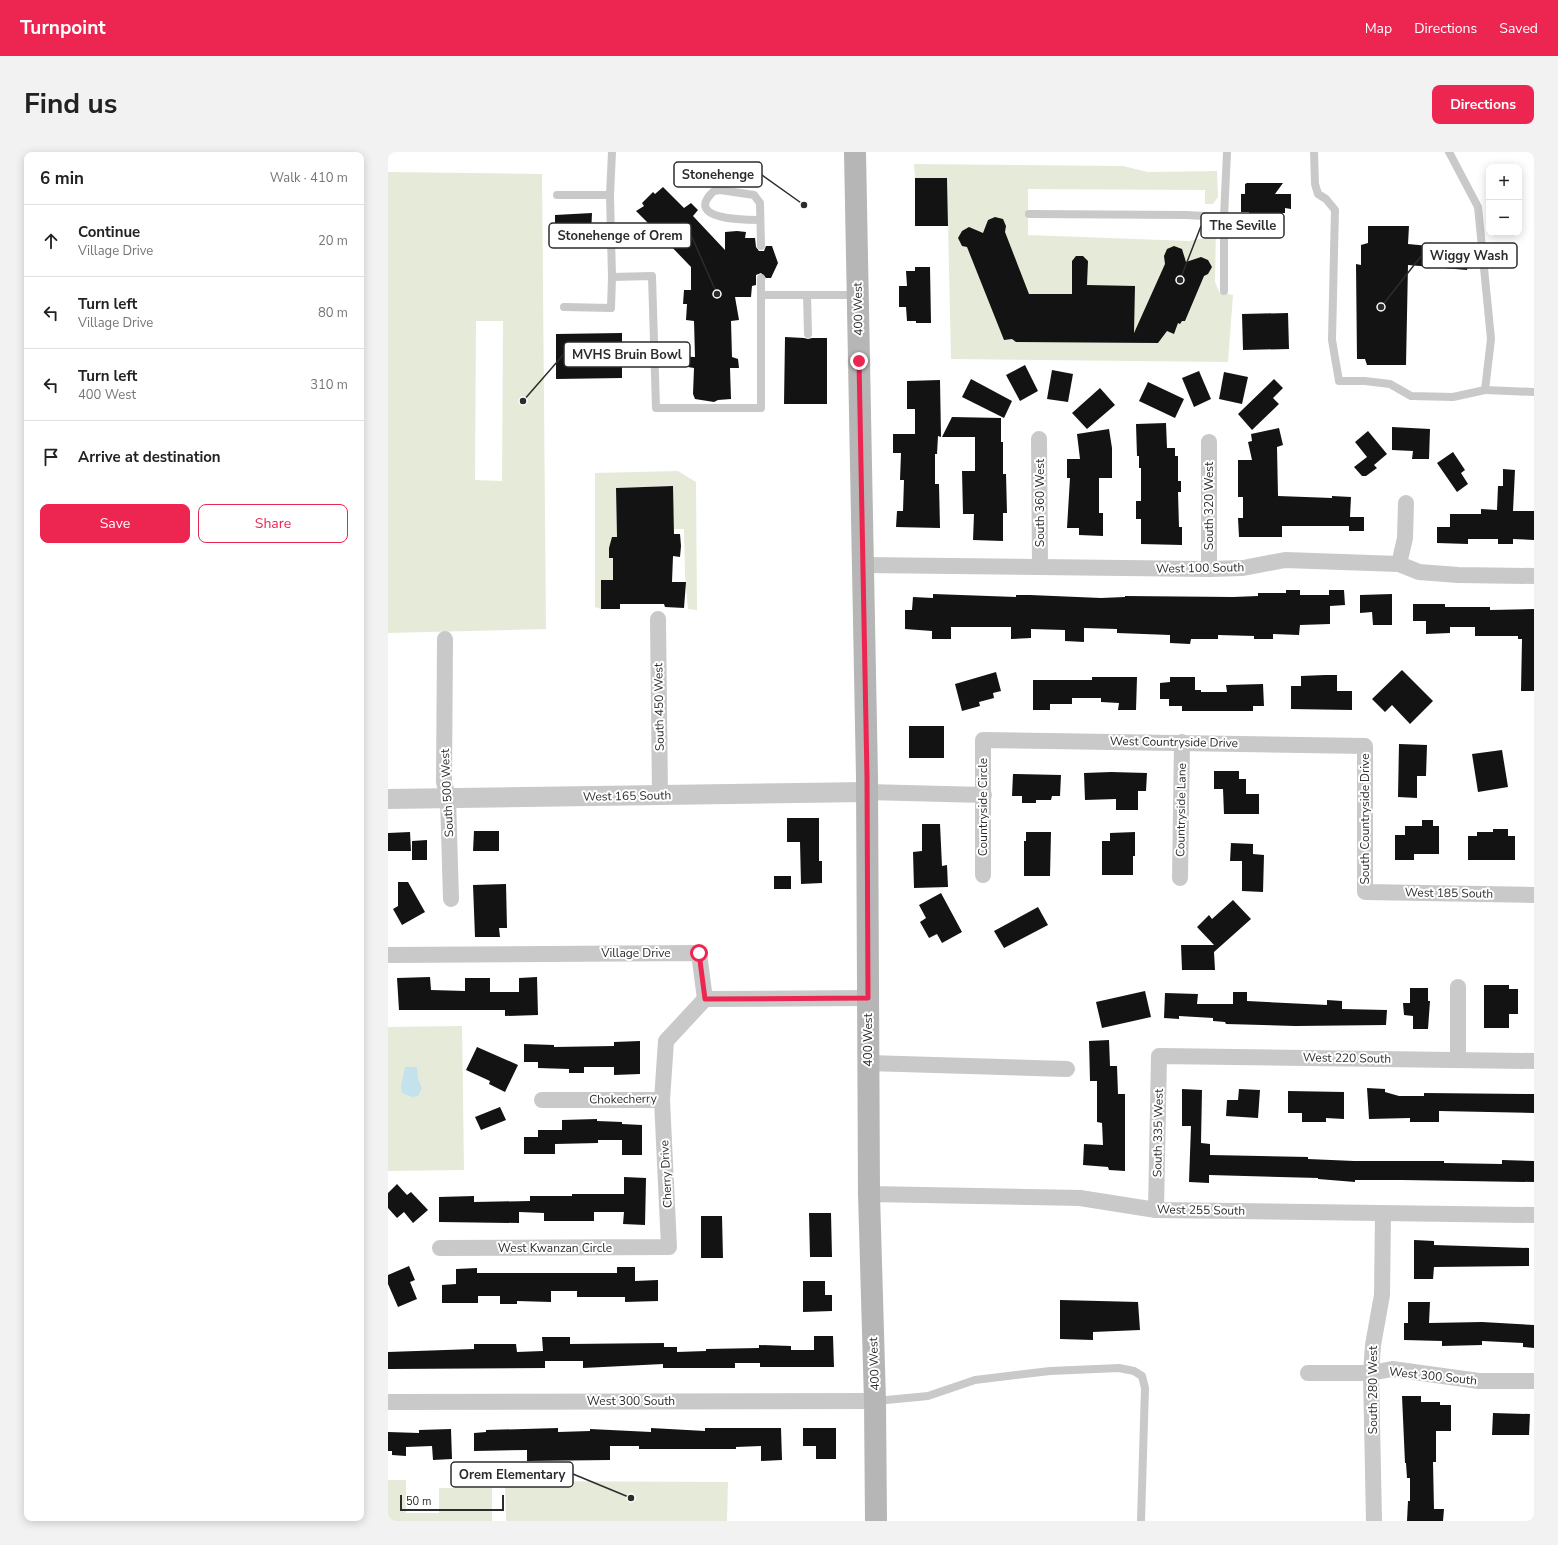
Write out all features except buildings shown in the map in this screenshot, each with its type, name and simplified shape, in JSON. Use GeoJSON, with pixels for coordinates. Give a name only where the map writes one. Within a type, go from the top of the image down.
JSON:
{"type":"FeatureCollection","features":[{"type":"Feature","properties":{"kind":"main road","name":"400 West"},"geometry":{"type":"LineString","coordinates":[[855,152],[867,792],[869,1194],[875,1401],[876,1521]]}},
{"type":"Feature","properties":{"kind":"street","name":"South 360 West"},"geometry":{"type":"LineString","coordinates":[[1040,439],[1040,567]]}},
{"type":"Feature","properties":{"kind":"street","name":"South 320 West"},"geometry":{"type":"LineString","coordinates":[[1209,442],[1210,569]]}},
{"type":"Feature","properties":{"kind":"street"},"geometry":{"type":"LineString","coordinates":[[1399,564],[1405,538],[1406,503]]}},
{"type":"Feature","properties":{"kind":"street","name":"West 100 South"},"geometry":{"type":"LineString","coordinates":[[863,565],[1210,569],[1243,568],[1285,560],[1399,564],[1419,572],[1458,575],[1534,576]]}},
{"type":"Feature","properties":{"kind":"street","name":"South 450 West"},"geometry":{"type":"LineString","coordinates":[[658,619],[660,796]]}},
{"type":"Feature","properties":{"kind":"street","name":"South 500 West"},"geometry":{"type":"LineString","coordinates":[[445,639],[444,782],[448,798],[451,899]]}},
{"type":"Feature","properties":{"kind":"street","name":"West Countryside Drive"},"geometry":{"type":"LineString","coordinates":[[983,740],[1365,746]]}},
{"type":"Feature","properties":{"kind":"street","name":"Countryside Circle"},"geometry":{"type":"LineString","coordinates":[[983,740],[983,875]]}},
{"type":"Feature","properties":{"kind":"street","name":"Countryside Lane"},"geometry":{"type":"LineString","coordinates":[[1180,878],[1182,742]]}},
{"type":"Feature","properties":{"kind":"street","name":"South Countryside Drive"},"geometry":{"type":"LineString","coordinates":[[1365,746],[1365,892]]}},
{"type":"Feature","properties":{"kind":"street"},"geometry":{"type":"LineString","coordinates":[[867,792],[984,795]]}},
{"type":"Feature","properties":{"kind":"street","name":"West 165 South"},"geometry":{"type":"LineString","coordinates":[[388,800],[867,792]]}},
{"type":"Feature","properties":{"kind":"street","name":"West 185 South"},"geometry":{"type":"LineString","coordinates":[[1365,892],[1534,895]]}},
{"type":"Feature","properties":{"kind":"street","name":"Village Drive"},"geometry":{"type":"LineString","coordinates":[[388,955],[699,953],[705,999]]}},
{"type":"Feature","properties":{"kind":"street"},"geometry":{"type":"LineString","coordinates":[[1458,987],[1458,1060]]}},
{"type":"Feature","properties":{"kind":"street"},"geometry":{"type":"LineString","coordinates":[[705,999],[868,998]]}},
{"type":"Feature","properties":{"kind":"street","name":"Chokecherry"},"geometry":{"type":"LineString","coordinates":[[542,1100],[662,1100],[666,1041],[705,999]]}},
{"type":"Feature","properties":{"kind":"street","name":"West 220 South"},"geometry":{"type":"LineString","coordinates":[[1159,1056],[1534,1061]]}},
{"type":"Feature","properties":{"kind":"street","name":"South 335 West"},"geometry":{"type":"LineString","coordinates":[[1156,1210],[1159,1056]]}},
{"type":"Feature","properties":{"kind":"street"},"geometry":{"type":"LineString","coordinates":[[868,1063],[1067,1069]]}},
{"type":"Feature","properties":{"kind":"street","name":"Cherry Drive"},"geometry":{"type":"LineString","coordinates":[[662,1100],[669,1247]]}},
{"type":"Feature","properties":{"kind":"street","name":"West 255 South"},"geometry":{"type":"LineString","coordinates":[[869,1194],[1080,1198],[1156,1210],[1534,1215]]}},
{"type":"Feature","properties":{"kind":"street","name":"South 280 West"},"geometry":{"type":"LineString","coordinates":[[1374,1521],[1371,1373],[1373,1345],[1382,1295],[1383,1213]]}},
{"type":"Feature","properties":{"kind":"street","name":"West Kwanzan Circle"},"geometry":{"type":"LineString","coordinates":[[440,1248],[669,1247]]}},
{"type":"Feature","properties":{"kind":"street","name":"West 300 South"},"geometry":{"type":"LineString","coordinates":[[1308,1373],[1371,1373],[1392,1369],[1479,1381],[1534,1381]]}},
{"type":"Feature","properties":{"kind":"street","name":"West 300 South"},"geometry":{"type":"LineString","coordinates":[[388,1402],[875,1401]]}},
{"type":"Feature","properties":{"kind":"lane"},"geometry":{"type":"LineString","coordinates":[[564,307],[611,308],[612,277],[610,195],[612,152]]}},
{"type":"Feature","properties":{"kind":"lane"},"geometry":{"type":"LineString","coordinates":[[1224,291],[1224,217],[1227,152]]}},
{"type":"Feature","properties":{"kind":"lane"},"geometry":{"type":"LineString","coordinates":[[1314,152],[1315,184],[1318,194],[1326,199],[1335,210],[1332,340],[1339,382],[1365,381],[1390,384],[1411,396],[1453,396],[1485,390],[1534,392]]}},
{"type":"Feature","properties":{"kind":"lane"},"geometry":{"type":"LineString","coordinates":[[1449,152],[1478,207],[1491,339],[1485,390]]}},
{"type":"Feature","properties":{"kind":"lane"},"geometry":{"type":"LineString","coordinates":[[760,220],[718,217],[707,207],[706,202],[714,191],[720,190],[754,195],[760,203],[761,246]]}},
{"type":"Feature","properties":{"kind":"lane"},"geometry":{"type":"LineString","coordinates":[[556,195],[610,195]]}},
{"type":"Feature","properties":{"kind":"lane"},"geometry":{"type":"LineString","coordinates":[[1029,214],[1186,215],[1224,217]]}},
{"type":"Feature","properties":{"kind":"lane"},"geometry":{"type":"LineString","coordinates":[[612,277],[652,276],[656,408],[761,408],[761,278]]}},
{"type":"Feature","properties":{"kind":"lane"},"geometry":{"type":"LineString","coordinates":[[761,295],[858,295]]}},
{"type":"Feature","properties":{"kind":"lane"},"geometry":{"type":"LineString","coordinates":[[808,295],[808,334]]}},
{"type":"Feature","properties":{"kind":"lane"},"geometry":{"type":"LineString","coordinates":[[875,1401],[928,1396],[975,1380],[1050,1371],[1120,1368],[1134,1371],[1142,1376],[1145,1388],[1141,1521]]}},
{"type":"Feature","properties":{"kind":"green space"},"geometry":{"type":"Polygon","coordinates":[[[914,164],[1123,166],[1148,172],[1217,171],[1218,197],[1213,204],[1205,204],[1205,190],[1028,189],[1028,235],[1189,241],[1203,238],[1205,225],[1214,225],[1216,228],[1215,282],[1219,292],[1233,295],[1228,362],[951,359],[947,178],[915,178],[914,164]]]}},
{"type":"Feature","properties":{"kind":"green space"},"geometry":{"type":"Polygon","coordinates":[[[388,172],[542,174],[546,629],[388,633],[388,172]],[[476,321],[475,480],[502,481],[503,321],[476,321]]]}},
{"type":"Feature","properties":{"kind":"green space"},"geometry":{"type":"Polygon","coordinates":[[[678,471],[696,482],[697,610],[688,609],[685,575],[684,529],[674,529],[672,486],[616,488],[617,537],[609,548],[609,558],[613,558],[613,580],[601,580],[601,609],[595,607],[595,473],[678,471]]]}},
{"type":"Feature","properties":{"kind":"green space"},"geometry":{"type":"Polygon","coordinates":[[[462,1026],[464,1170],[388,1171],[388,1027],[462,1026]]]}},
{"type":"Feature","properties":{"kind":"green space"},"geometry":{"type":"Polygon","coordinates":[[[388,1480],[406,1480],[406,1513],[439,1513],[439,1488],[492,1488],[492,1521],[388,1521],[388,1480]]]}},
{"type":"Feature","properties":{"kind":"green space"},"geometry":{"type":"Polygon","coordinates":[[[505,1481],[728,1482],[727,1521],[506,1521],[505,1481]]]}},
{"type":"Feature","properties":{"kind":"water"},"geometry":{"type":"Polygon","coordinates":[[[405,1067],[417,1067],[418,1079],[422,1088],[418,1096],[412,1097],[402,1093],[401,1086],[405,1067]]]}},
{"type":"Feature","properties":{"kind":"place","name":"Stonehenge"},"geometry":{"type":"Point","coordinates":[804,205]}},
{"type":"Feature","properties":{"kind":"place","name":"The Seville"},"geometry":{"type":"Point","coordinates":[1180,280]}},
{"type":"Feature","properties":{"kind":"place","name":"Stonehenge of Orem"},"geometry":{"type":"Point","coordinates":[717,294]}},
{"type":"Feature","properties":{"kind":"place","name":"Wiggy Wash"},"geometry":{"type":"Point","coordinates":[1381,307]}},
{"type":"Feature","properties":{"kind":"place","name":"MVHS Bruin Bowl"},"geometry":{"type":"Point","coordinates":[523,401]}},
{"type":"Feature","properties":{"kind":"place","name":"Orem Elementary"},"geometry":{"type":"Point","coordinates":[631,1498]}},
{"type":"Feature","properties":{"kind":"route"},"geometry":{"type":"LineString","coordinates":[[699,953],[705,999],[868,998],[867,777],[859,361]]}}]}
